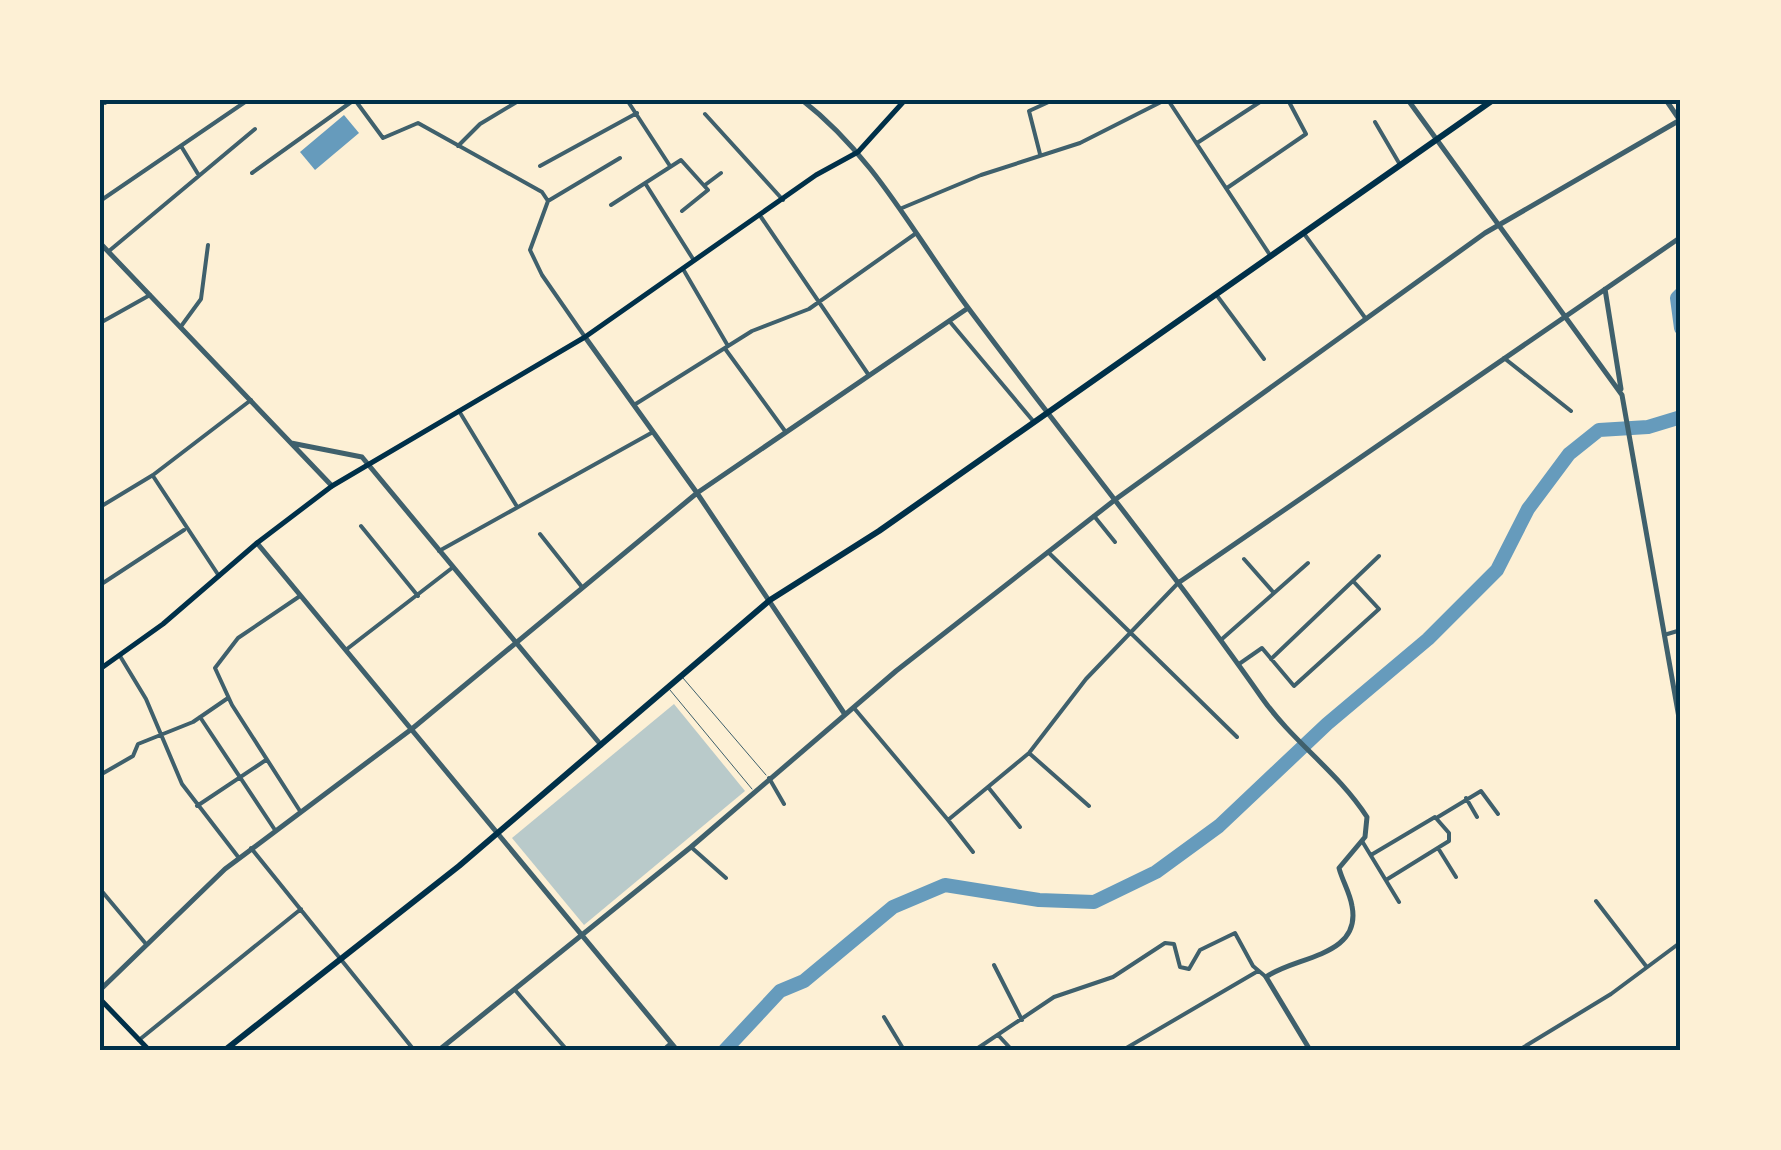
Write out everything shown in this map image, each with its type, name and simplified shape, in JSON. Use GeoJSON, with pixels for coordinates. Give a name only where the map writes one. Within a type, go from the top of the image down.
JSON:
{"type":"FeatureCollection","features":[{"type":"Feature","properties":{"kind":"main road"},"geometry":{"type":"LineString","coordinates":[[100,669],[332,486],[585,337],[858,152],[905,100]]}},
{"type":"Feature","properties":{"kind":"main road"},"geometry":{"type":"LineString","coordinates":[[225,1050],[498,834],[770,600],[880,532],[1492,100]]}},
{"type":"Feature","properties":{"kind":"main road"},"geometry":{"type":"LineString","coordinates":[[100,999],[149,1050]]}},
{"type":"Feature","properties":{"kind":"street"},"geometry":{"type":"LineString","coordinates":[[100,201],[248,100]]}},
{"type":"Feature","properties":{"kind":"street"},"geometry":{"type":"LineString","coordinates":[[252,173],[355,100],[383,138],[415,122],[542,192],[548,201]]}},
{"type":"Feature","properties":{"kind":"street"},"geometry":{"type":"LineString","coordinates":[[458,146],[480,124],[520,100]]}},
{"type":"Feature","properties":{"kind":"street"},"geometry":{"type":"LineString","coordinates":[[628,100],[670,166]]}},
{"type":"Feature","properties":{"kind":"street"},"geometry":{"type":"LineString","coordinates":[[802,100],[833,123],[858,152],[902,208],[968,308],[1239,664],[1300,742],[1367,817],[1368,828],[1362,841],[1338,868],[1353,910],[1348,934],[1330,950],[1266,977]]}},
{"type":"Feature","properties":{"kind":"street"},"geometry":{"type":"LineString","coordinates":[[1040,154],[1029,112],[1054,100]]}},
{"type":"Feature","properties":{"kind":"street"},"geometry":{"type":"LineString","coordinates":[[902,208],[1040,154],[1080,143],[1167,100],[1272,257]]}},
{"type":"Feature","properties":{"kind":"street"},"geometry":{"type":"LineString","coordinates":[[1196,143],[1263,100]]}},
{"type":"Feature","properties":{"kind":"street"},"geometry":{"type":"LineString","coordinates":[[1227,188],[1306,134],[1288,100]]}},
{"type":"Feature","properties":{"kind":"street"},"geometry":{"type":"LineString","coordinates":[[1408,100],[1622,395]]}},
{"type":"Feature","properties":{"kind":"street"},"geometry":{"type":"LineString","coordinates":[[440,1050],[691,847],[852,706],[1116,499],[1500,224],[1681,121],[1666,100]]}},
{"type":"Feature","properties":{"kind":"street"},"geometry":{"type":"LineString","coordinates":[[540,166],[637,113]]}},
{"type":"Feature","properties":{"kind":"street"},"geometry":{"type":"LineString","coordinates":[[705,114],[783,200]]}},
{"type":"Feature","properties":{"kind":"street"},"geometry":{"type":"LineString","coordinates":[[1374,122],[1401,167]]}},
{"type":"Feature","properties":{"kind":"street"},"geometry":{"type":"LineString","coordinates":[[108,252],[255,129]]}},
{"type":"Feature","properties":{"kind":"street"},"geometry":{"type":"LineString","coordinates":[[181,146],[198,174]]}},
{"type":"Feature","properties":{"kind":"street"},"geometry":{"type":"LineString","coordinates":[[620,158],[548,201],[531,253],[844,713]]}},
{"type":"Feature","properties":{"kind":"street"},"geometry":{"type":"LineString","coordinates":[[612,205],[683,161],[708,192],[682,211]]}},
{"type":"Feature","properties":{"kind":"street"},"geometry":{"type":"LineString","coordinates":[[705,186],[721,172]]}},
{"type":"Feature","properties":{"kind":"street"},"geometry":{"type":"LineString","coordinates":[[645,182],[694,261]]}},
{"type":"Feature","properties":{"kind":"street"},"geometry":{"type":"LineString","coordinates":[[762,217],[816,303],[868,375]]}},
{"type":"Feature","properties":{"kind":"street"},"geometry":{"type":"LineString","coordinates":[[634,406],[752,330],[801,314],[917,232]]}},
{"type":"Feature","properties":{"kind":"street"},"geometry":{"type":"LineString","coordinates":[[1304,234],[1366,319]]}},
{"type":"Feature","properties":{"kind":"street"},"geometry":{"type":"LineString","coordinates":[[948,820],[1029,752],[1086,679],[1180,582],[1681,237]]}},
{"type":"Feature","properties":{"kind":"street"},"geometry":{"type":"LineString","coordinates":[[100,243],[332,486]]}},
{"type":"Feature","properties":{"kind":"street"},"geometry":{"type":"LineString","coordinates":[[182,325],[201,299],[208,245]]}},
{"type":"Feature","properties":{"kind":"street"},"geometry":{"type":"LineString","coordinates":[[682,269],[726,347],[785,431]]}},
{"type":"Feature","properties":{"kind":"street"},"geometry":{"type":"LineString","coordinates":[[1605,288],[1681,728]]}},
{"type":"Feature","properties":{"kind":"street"},"geometry":{"type":"LineString","coordinates":[[100,324],[150,295]]}},
{"type":"Feature","properties":{"kind":"street"},"geometry":{"type":"LineString","coordinates":[[1218,297],[1264,359]]}},
{"type":"Feature","properties":{"kind":"street"},"geometry":{"type":"LineString","coordinates":[[100,990],[238,858],[413,728],[697,493],[968,308]]}},
{"type":"Feature","properties":{"kind":"street"},"geometry":{"type":"LineString","coordinates":[[950,322],[1034,422]]}},
{"type":"Feature","properties":{"kind":"street"},"geometry":{"type":"LineString","coordinates":[[1504,358],[1570,411]]}},
{"type":"Feature","properties":{"kind":"street"},"geometry":{"type":"LineString","coordinates":[[100,507],[153,475],[250,400]]}},
{"type":"Feature","properties":{"kind":"street"},"geometry":{"type":"LineString","coordinates":[[459,410],[516,505]]}},
{"type":"Feature","properties":{"kind":"street"},"geometry":{"type":"LineString","coordinates":[[438,552],[516,505],[590,470],[653,432]]}},
{"type":"Feature","properties":{"kind":"street"},"geometry":{"type":"LineString","coordinates":[[291,443],[349,452],[369,464],[601,746]]}},
{"type":"Feature","properties":{"kind":"street"},"geometry":{"type":"LineString","coordinates":[[153,475],[220,576]]}},
{"type":"Feature","properties":{"kind":"street"},"geometry":{"type":"LineString","coordinates":[[1094,516],[1115,542]]}},
{"type":"Feature","properties":{"kind":"street"},"geometry":{"type":"LineString","coordinates":[[361,526],[418,596]]}},
{"type":"Feature","properties":{"kind":"street"},"geometry":{"type":"LineString","coordinates":[[100,585],[186,529]]}},
{"type":"Feature","properties":{"kind":"street"},"geometry":{"type":"LineString","coordinates":[[540,534],[582,587]]}},
{"type":"Feature","properties":{"kind":"street"},"geometry":{"type":"LineString","coordinates":[[257,542],[677,1050]]}},
{"type":"Feature","properties":{"kind":"street"},"geometry":{"type":"LineString","coordinates":[[1048,552],[1238,737]]}},
{"type":"Feature","properties":{"kind":"street"},"geometry":{"type":"LineString","coordinates":[[1270,659],[1379,556]]}},
{"type":"Feature","properties":{"kind":"street"},"geometry":{"type":"LineString","coordinates":[[1244,559],[1274,593]]}},
{"type":"Feature","properties":{"kind":"street"},"geometry":{"type":"LineString","coordinates":[[1222,639],[1308,563]]}},
{"type":"Feature","properties":{"kind":"street"},"geometry":{"type":"LineString","coordinates":[[348,650],[452,568]]}},
{"type":"Feature","properties":{"kind":"street"},"geometry":{"type":"LineString","coordinates":[[1239,664],[1258,648],[1294,686],[1379,609],[1354,581]]}},
{"type":"Feature","properties":{"kind":"street"},"geometry":{"type":"LineString","coordinates":[[300,811],[228,698],[215,668],[217,660],[238,638],[302,595]]}},
{"type":"Feature","properties":{"kind":"street"},"geometry":{"type":"LineString","coordinates":[[1664,635],[1681,630]]}},
{"type":"Feature","properties":{"kind":"street"},"geometry":{"type":"LineString","coordinates":[[120,656],[167,756],[197,806],[238,858]]}},
{"type":"Feature","properties":{"kind":"street"},"geometry":{"type":"LineString","coordinates":[[100,775],[134,756],[138,744],[200,717],[228,698]]}},
{"type":"Feature","properties":{"kind":"street"},"geometry":{"type":"LineString","coordinates":[[852,706],[973,852]]}},
{"type":"Feature","properties":{"kind":"street"},"geometry":{"type":"LineString","coordinates":[[200,717],[275,830]]}},
{"type":"Feature","properties":{"kind":"street"},"geometry":{"type":"LineString","coordinates":[[1029,752],[1089,806]]}},
{"type":"Feature","properties":{"kind":"street"},"geometry":{"type":"LineString","coordinates":[[197,806],[266,760]]}},
{"type":"Feature","properties":{"kind":"street"},"geometry":{"type":"LineString","coordinates":[[769,778],[784,804]]}},
{"type":"Feature","properties":{"kind":"street"},"geometry":{"type":"LineString","coordinates":[[988,787],[1020,826]]}},
{"type":"Feature","properties":{"kind":"street"},"geometry":{"type":"LineString","coordinates":[[1370,855],[1466,798],[1484,792],[1498,814]]}},
{"type":"Feature","properties":{"kind":"street"},"geometry":{"type":"LineString","coordinates":[[1466,798],[1477,818]]}},
{"type":"Feature","properties":{"kind":"street"},"geometry":{"type":"LineString","coordinates":[[1386,880],[1450,837],[1438,817]]}},
{"type":"Feature","properties":{"kind":"street"},"geometry":{"type":"LineString","coordinates":[[1362,841],[1399,902]]}},
{"type":"Feature","properties":{"kind":"street"},"geometry":{"type":"LineString","coordinates":[[691,847],[726,878]]}},
{"type":"Feature","properties":{"kind":"street"},"geometry":{"type":"LineString","coordinates":[[252,848],[414,1050]]}},
{"type":"Feature","properties":{"kind":"street"},"geometry":{"type":"LineString","coordinates":[[1438,848],[1456,877]]}},
{"type":"Feature","properties":{"kind":"street"},"geometry":{"type":"LineString","coordinates":[[100,890],[146,944]]}},
{"type":"Feature","properties":{"kind":"street"},"geometry":{"type":"LineString","coordinates":[[1596,901],[1646,966]]}},
{"type":"Feature","properties":{"kind":"street"},"geometry":{"type":"LineString","coordinates":[[139,1040],[301,910]]}},
{"type":"Feature","properties":{"kind":"street"},"geometry":{"type":"LineString","coordinates":[[975,1050],[1060,994],[1113,977],[1165,943],[1174,944],[1180,967],[1189,969],[1200,950],[1235,934],[1310,1050]]}},
{"type":"Feature","properties":{"kind":"street"},"geometry":{"type":"LineString","coordinates":[[1519,1050],[1612,994],[1681,942]]}},
{"type":"Feature","properties":{"kind":"street"},"geometry":{"type":"LineString","coordinates":[[994,965],[1022,1020]]}},
{"type":"Feature","properties":{"kind":"street"},"geometry":{"type":"LineString","coordinates":[[1122,1050],[1258,971]]}},
{"type":"Feature","properties":{"kind":"street"},"geometry":{"type":"LineString","coordinates":[[515,990],[567,1050]]}},
{"type":"Feature","properties":{"kind":"street"},"geometry":{"type":"LineString","coordinates":[[884,1018],[904,1050]]}},
{"type":"Feature","properties":{"kind":"street"},"geometry":{"type":"LineString","coordinates":[[998,1035],[1012,1050]]}},
{"type":"Feature","properties":{"kind":"street"},"geometry":{"type":"LineString","coordinates":[[663,1050],[671,1042]]}},
{"type":"Feature","properties":{"kind":"lane"},"geometry":{"type":"LineString","coordinates":[[680,676],[769,778]]}},
{"type":"Feature","properties":{"kind":"lane"},"geometry":{"type":"LineString","coordinates":[[668,687],[754,791]]}},
{"type":"Feature","properties":{"kind":"shaded area"},"geometry":{"type":"Polygon","coordinates":[[[674,704],[745,791],[584,925],[512,838],[674,704]]]}},
{"type":"Feature","properties":{"kind":"water"},"geometry":{"type":"Polygon","coordinates":[[[344,115],[359,133],[315,170],[300,152],[344,115]]]}},
{"type":"Feature","properties":{"kind":"waterway"},"geometry":{"type":"LineString","coordinates":[[1681,294],[1677,298],[1681,328]]}},
{"type":"Feature","properties":{"kind":"waterway"},"geometry":{"type":"LineString","coordinates":[[725,1050],[780,991],[804,981],[893,907],[945,885],[1039,900],[1094,902],[1156,872],[1219,826],[1327,724],[1428,639],[1497,570],[1528,509],[1569,454],[1599,430],[1648,427],[1681,417]]}}]}
